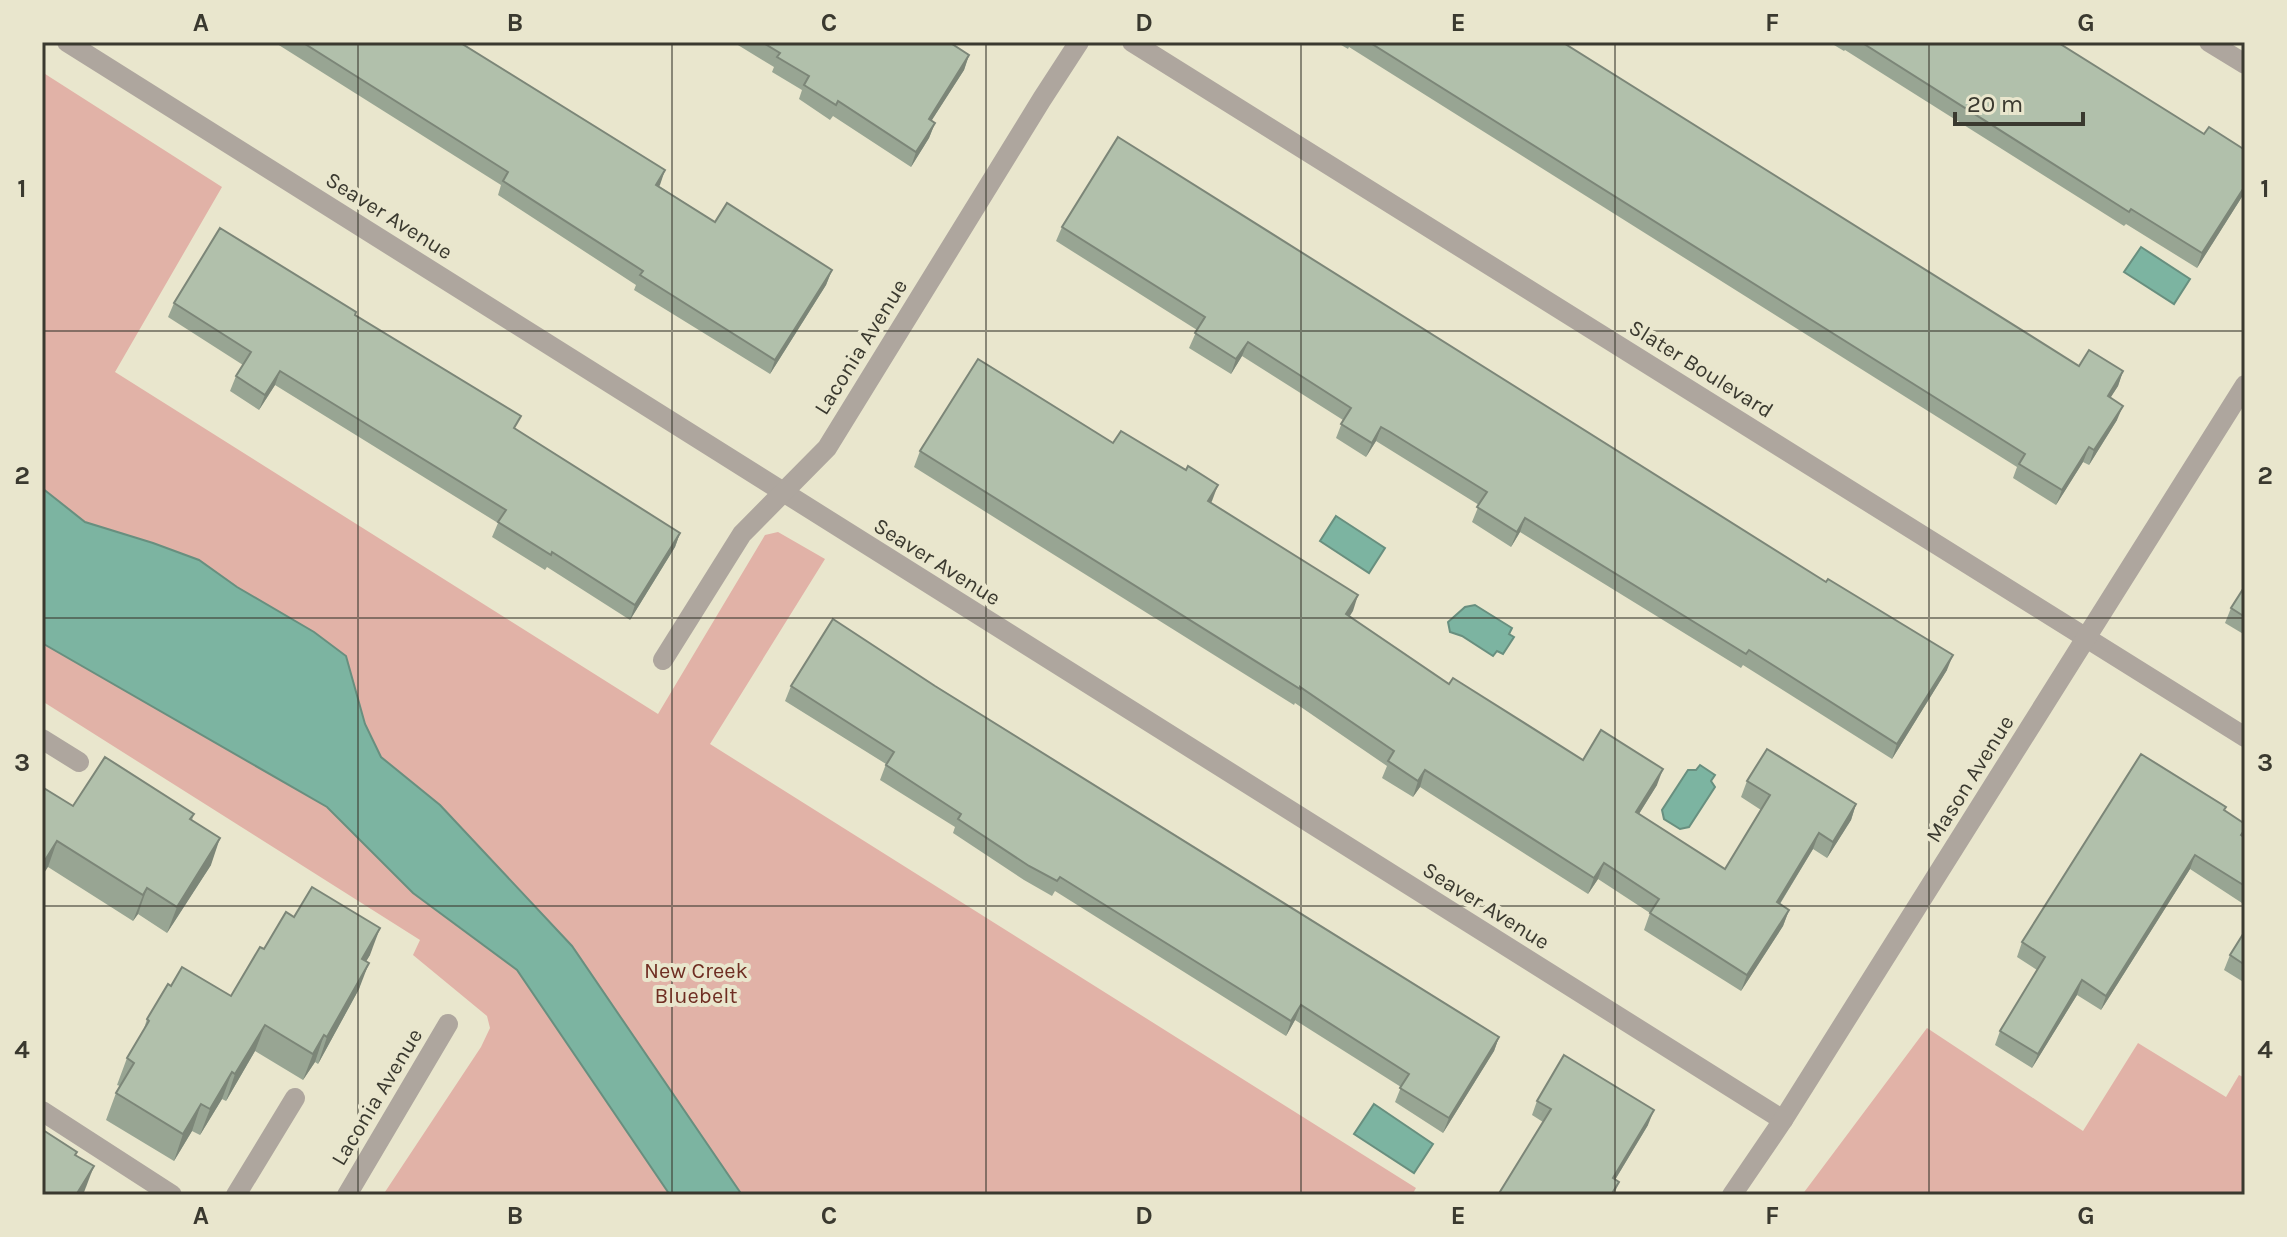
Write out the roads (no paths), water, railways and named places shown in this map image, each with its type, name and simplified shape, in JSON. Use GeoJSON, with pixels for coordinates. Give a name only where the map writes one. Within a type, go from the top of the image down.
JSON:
{"type":"FeatureCollection","features":[{"type":"Feature","properties":{"kind":"street","name":"Seaver Avenue"},"geometry":{"type":"LineString","coordinates":[[67,42],[1783,1120]]}},
{"type":"Feature","properties":{"kind":"street","name":"Laconia Avenue"},"geometry":{"type":"LineString","coordinates":[[663,660],[742,534],[827,448],[1079,42]]}},
{"type":"Feature","properties":{"kind":"street","name":"Slater Boulevard"},"geometry":{"type":"LineString","coordinates":[[1132,42],[2245,737]]}},
{"type":"Feature","properties":{"kind":"street"},"geometry":{"type":"LineString","coordinates":[[2209,42],[2245,64]]}},
{"type":"Feature","properties":{"kind":"street","name":"Mason Avenue"},"geometry":{"type":"LineString","coordinates":[[1732,1195],[1783,1120],[2245,385]]}},
{"type":"Feature","properties":{"kind":"street"},"geometry":{"type":"LineString","coordinates":[[42,739],[79,762]]}},
{"type":"Feature","properties":{"kind":"street","name":"Laconia Avenue"},"geometry":{"type":"LineString","coordinates":[[347,1195],[448,1024]]}},
{"type":"Feature","properties":{"kind":"street"},"geometry":{"type":"LineString","coordinates":[[236,1195],[295,1098]]}},
{"type":"Feature","properties":{"kind":"street"},"geometry":{"type":"LineString","coordinates":[[42,1111],[172,1195]]}},
{"type":"Feature","properties":{"kind":"water"},"geometry":{"type":"Polygon","coordinates":[[[2141,247],[2190,279],[2174,304],[2124,272],[2141,247]]]}},
{"type":"Feature","properties":{"kind":"water"},"geometry":{"type":"Polygon","coordinates":[[[42,488],[85,522],[199,560],[237,587],[314,632],[346,656],[365,724],[381,757],[440,805],[572,946],[742,1195],[670,1195],[517,970],[413,893],[327,807],[42,643],[42,488]]]}},
{"type":"Feature","properties":{"kind":"water"},"geometry":{"type":"Polygon","coordinates":[[[1336,516],[1385,548],[1369,573],[1320,541],[1336,516]]]}},
{"type":"Feature","properties":{"kind":"water"},"geometry":{"type":"Polygon","coordinates":[[[1475,605],[1512,628],[1509,634],[1514,637],[1503,654],[1497,651],[1493,656],[1450,632],[1448,622],[1465,607],[1475,605]]]}},
{"type":"Feature","properties":{"kind":"water"},"geometry":{"type":"Polygon","coordinates":[[[1700,765],[1715,775],[1711,781],[1715,787],[1689,827],[1680,829],[1664,819],[1662,810],[1688,770],[1696,770],[1700,765]]]}},
{"type":"Feature","properties":{"kind":"water"},"geometry":{"type":"Polygon","coordinates":[[[1374,1104],[1433,1144],[1414,1173],[1354,1134],[1374,1104]]]}},
{"type":"Feature","properties":{"kind":"park label","name":"New Creek Bluebelt"},"geometry":{"type":"Point","coordinates":[696,984]}}]}
